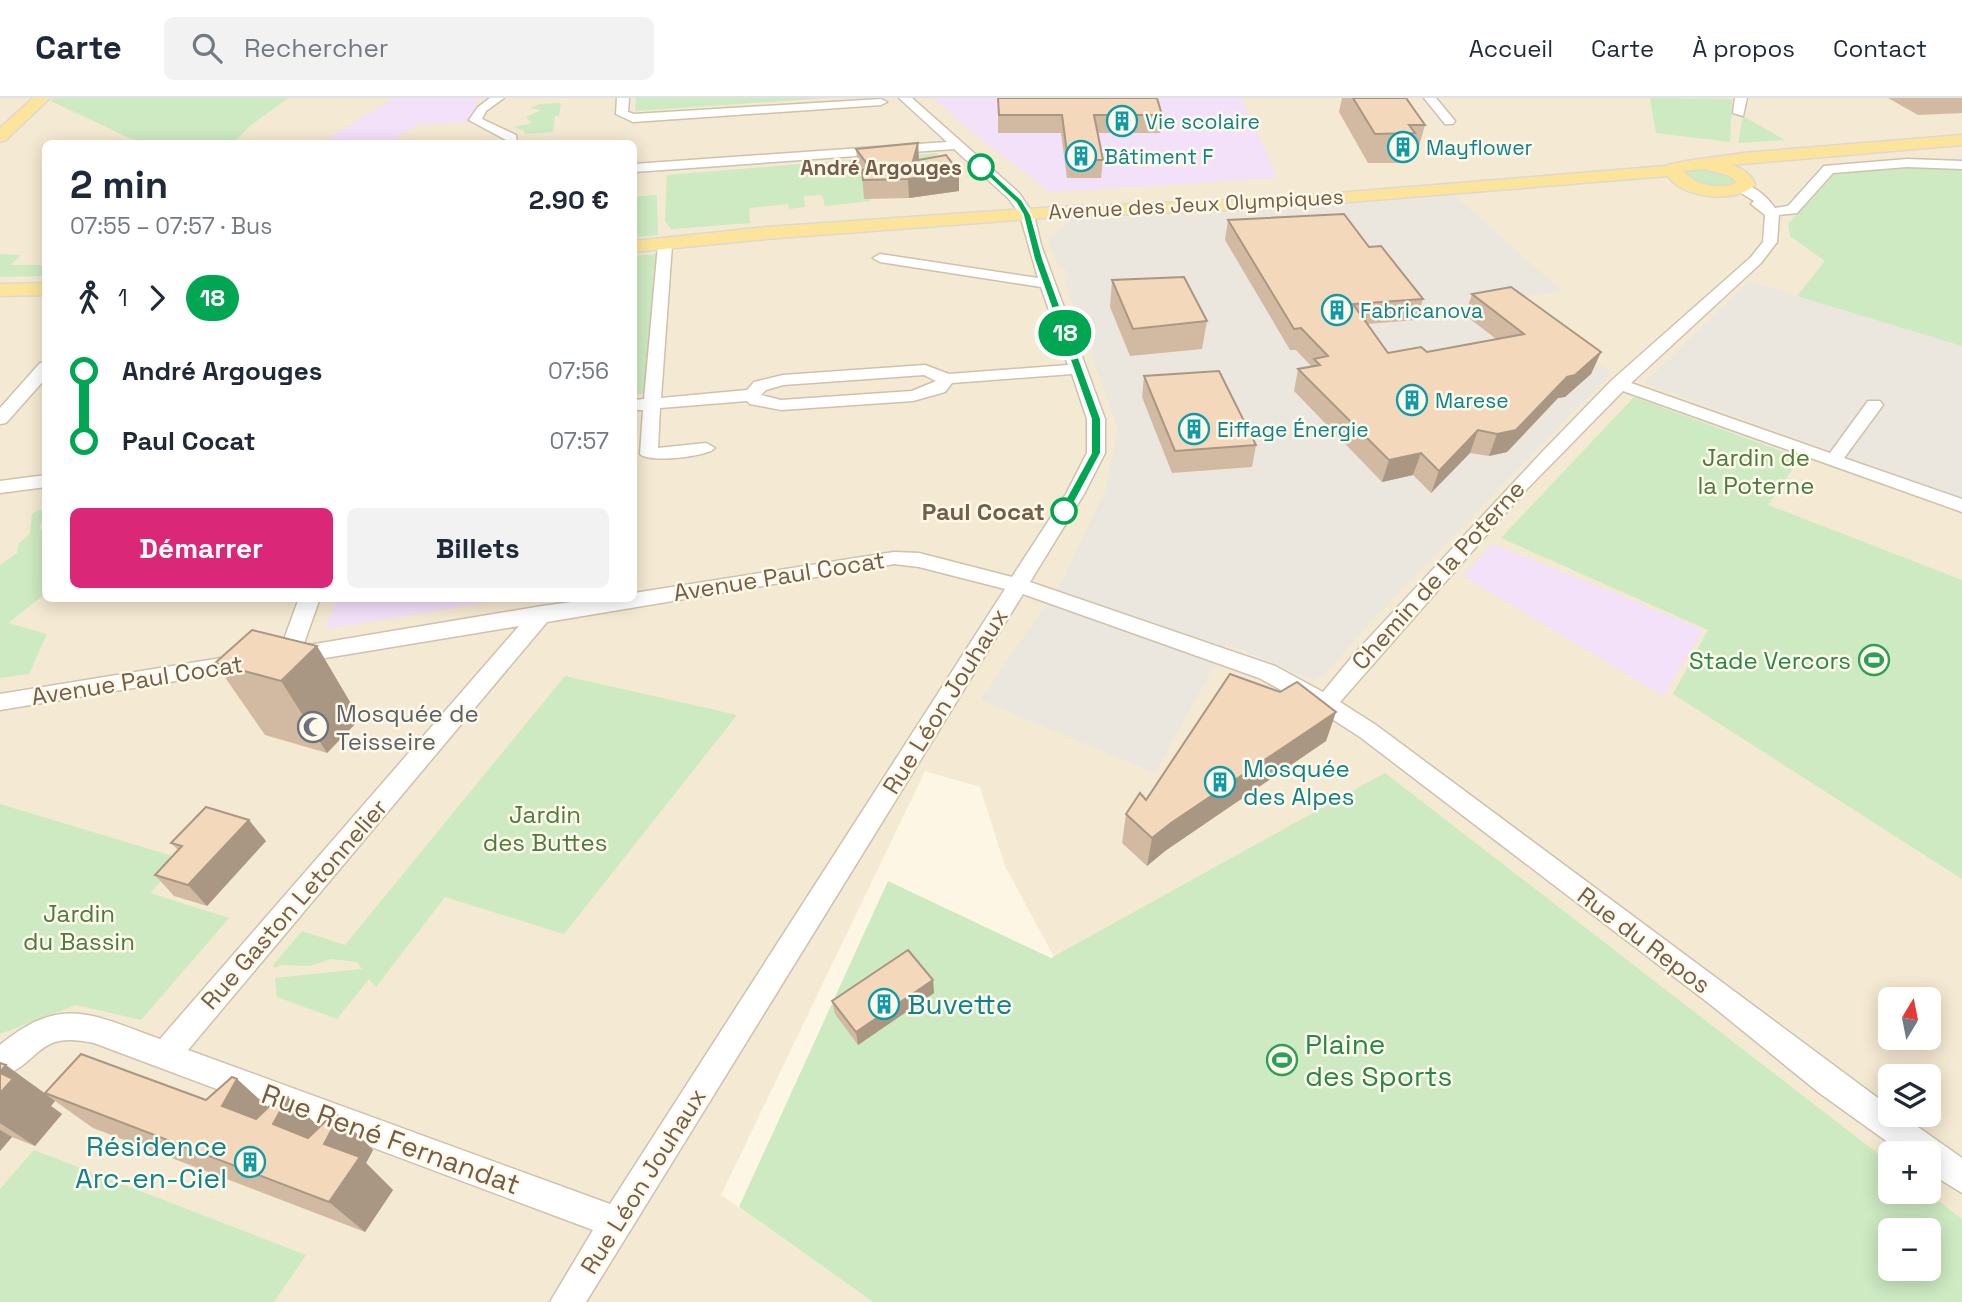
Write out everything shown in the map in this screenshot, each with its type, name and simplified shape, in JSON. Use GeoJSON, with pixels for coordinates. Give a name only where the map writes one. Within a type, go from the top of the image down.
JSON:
{"type":"FeatureCollection","features":[{"type":"Feature","properties":{"kind":"main road"},"geometry":{"type":"LineString","coordinates":[[0,137],[42,98]]}},
{"type":"Feature","properties":{"kind":"main road"},"geometry":{"type":"LineString","coordinates":[[1679,176],[1686,164],[1734,165],[1962,140]]}},
{"type":"Feature","properties":{"kind":"main road"},"geometry":{"type":"LineString","coordinates":[[1734,165],[1745,180],[1735,189]]}},
{"type":"Feature","properties":{"kind":"main road","name":"Avenue des Jeux Olympiques"},"geometry":{"type":"LineString","coordinates":[[637,247],[778,232],[1104,209],[1205,208],[1634,173],[1679,176],[1703,189],[1735,189]]}},
{"type":"Feature","properties":{"kind":"main road"},"geometry":{"type":"LineString","coordinates":[[3,290],[42,289]]}},
{"type":"Feature","properties":{"kind":"street"},"geometry":{"type":"LineString","coordinates":[[498,98],[486,106],[475,120],[512,140]]}},
{"type":"Feature","properties":{"kind":"street"},"geometry":{"type":"LineString","coordinates":[[623,98],[622,114],[633,118],[881,102]]}},
{"type":"Feature","properties":{"kind":"street","name":"Rue Léon Jouhaux"},"geometry":{"type":"LineString","coordinates":[[567,1302],[1075,494],[1096,453],[1096,419],[1047,282],[1027,215],[1014,196],[905,98]]}},
{"type":"Feature","properties":{"kind":"street"},"geometry":{"type":"LineString","coordinates":[[1430,98],[1449,121]]}},
{"type":"Feature","properties":{"kind":"street"},"geometry":{"type":"LineString","coordinates":[[1739,113],[1741,98]]}},
{"type":"Feature","properties":{"kind":"street"},"geometry":{"type":"LineString","coordinates":[[637,169],[957,145]]}},
{"type":"Feature","properties":{"kind":"street"},"geometry":{"type":"LineString","coordinates":[[1735,189],[1771,212],[1792,210],[1829,169],[1907,163],[1962,165]]}},
{"type":"Feature","properties":{"kind":"street","name":"Chemin de la Poterne"},"geometry":{"type":"LineString","coordinates":[[1326,704],[1476,531],[1618,384],[1770,244],[1773,225],[1771,212]]}},
{"type":"Feature","properties":{"kind":"street"},"geometry":{"type":"LineString","coordinates":[[665,245],[643,404],[649,454],[706,448]]}},
{"type":"Feature","properties":{"kind":"street"},"geometry":{"type":"LineString","coordinates":[[880,258],[1035,283],[1047,282]]}},
{"type":"Feature","properties":{"kind":"street"},"geometry":{"type":"LineString","coordinates":[[945,379],[1078,369]]}},
{"type":"Feature","properties":{"kind":"street"},"geometry":{"type":"LineString","coordinates":[[752,395],[766,384],[806,378],[925,370],[942,375],[945,379]]}},
{"type":"Feature","properties":{"kind":"street"},"geometry":{"type":"LineString","coordinates":[[0,419],[42,372]]}},
{"type":"Feature","properties":{"kind":"street"},"geometry":{"type":"LineString","coordinates":[[752,395],[756,400],[781,405],[914,396],[940,388],[945,379]]}},
{"type":"Feature","properties":{"kind":"street"},"geometry":{"type":"LineString","coordinates":[[1618,384],[1962,506]]}},
{"type":"Feature","properties":{"kind":"street"},"geometry":{"type":"LineString","coordinates":[[643,404],[752,395]]}},
{"type":"Feature","properties":{"kind":"street"},"geometry":{"type":"LineString","coordinates":[[1833,461],[1874,405]]}},
{"type":"Feature","properties":{"kind":"street"},"geometry":{"type":"LineString","coordinates":[[0,487],[42,482]]}},
{"type":"Feature","properties":{"kind":"street","name":"Avenue Paul Cocat"},"geometry":{"type":"LineString","coordinates":[[637,598],[894,558],[919,560],[1018,585]]}},
{"type":"Feature","properties":{"kind":"street"},"geometry":{"type":"LineString","coordinates":[[1018,585],[1267,672],[1326,704]]}},
{"type":"Feature","properties":{"kind":"street"},"geometry":{"type":"LineString","coordinates":[[289,656],[309,602]]}},
{"type":"Feature","properties":{"kind":"street","name":"Avenue Paul Cocat"},"geometry":{"type":"LineString","coordinates":[[0,702],[612,602]]}},
{"type":"Feature","properties":{"kind":"street","name":"Rue Gaston Letonnelier"},"geometry":{"type":"LineString","coordinates":[[165,1055],[542,613]]}},
{"type":"Feature","properties":{"kind":"street","name":"Rue du Repos"},"geometry":{"type":"LineString","coordinates":[[1326,704],[1368,731],[1721,996],[1829,1082],[1962,1177]]}},
{"type":"Feature","properties":{"kind":"street"},"geometry":{"type":"LineString","coordinates":[[0,1064],[30,1038],[56,1026],[79,1026],[165,1055]]}},
{"type":"Feature","properties":{"kind":"street","name":"Rue René Fernandat"},"geometry":{"type":"LineString","coordinates":[[165,1055],[617,1223]]}},
{"type":"Feature","properties":{"kind":"shaded area"},"geometry":{"type":"Polygon","coordinates":[[[0,98],[1962,98],[1962,1302],[1240,1302],[1005,866],[980,787],[925,771],[721,1195],[873,1302],[0,1302],[0,98]]]}},
{"type":"Feature","properties":{"kind":"shaded area"},"geometry":{"type":"Polygon","coordinates":[[[394,98],[479,98],[470,121],[417,125],[393,140],[326,140],[394,98]]]}},
{"type":"Feature","properties":{"kind":"shaded area"},"geometry":{"type":"Polygon","coordinates":[[[933,98],[1242,98],[1277,178],[1050,192],[933,98]]]}},
{"type":"Feature","properties":{"kind":"shaded area"},"geometry":{"type":"Polygon","coordinates":[[[1455,196],[1563,292],[1510,297],[1611,373],[1367,626],[1328,671],[1314,681],[1226,644],[1155,773],[980,700],[1061,583],[1105,491],[1118,429],[1064,280],[1069,277],[1065,269],[1060,269],[1048,243],[1052,236],[1065,226],[1064,218],[1203,215],[1455,196]]]}},
{"type":"Feature","properties":{"kind":"shaded area"},"geometry":{"type":"Polygon","coordinates":[[[1749,281],[1962,346],[1962,498],[1644,383],[1749,281]]]}},
{"type":"Feature","properties":{"kind":"shaded area"},"geometry":{"type":"Polygon","coordinates":[[[1492,544],[1703,630],[1663,696],[1463,576],[1492,544]]]}},
{"type":"Feature","properties":{"kind":"shaded area"},"geometry":{"type":"Polygon","coordinates":[[[335,602],[491,602],[326,629],[335,602]]]}},
{"type":"Feature","properties":{"kind":"green space"},"geometry":{"type":"Polygon","coordinates":[[[54,98],[288,98],[236,140],[134,140],[51,101],[54,98]]]}},
{"type":"Feature","properties":{"kind":"green space"},"geometry":{"type":"Polygon","coordinates":[[[636,98],[829,98],[635,111],[636,98]]]}},
{"type":"Feature","properties":{"kind":"green space"},"geometry":{"type":"Polygon","coordinates":[[[1650,98],[1732,99],[1730,142],[1656,133],[1650,98]]]}},
{"type":"Feature","properties":{"kind":"green space"},"geometry":{"type":"Polygon","coordinates":[[[561,103],[559,116],[555,116],[553,132],[525,134],[514,127],[532,123],[526,117],[541,110],[530,108],[541,104],[561,103]]]}},
{"type":"Feature","properties":{"kind":"green space"},"geometry":{"type":"Polygon","coordinates":[[[1743,116],[1785,140],[1738,143],[1743,116]]]}},
{"type":"Feature","properties":{"kind":"green space"},"geometry":{"type":"Polygon","coordinates":[[[936,153],[939,157],[856,168],[857,176],[892,177],[869,190],[870,201],[825,206],[822,195],[804,196],[805,207],[789,209],[788,204],[749,208],[750,223],[671,229],[665,221],[667,175],[936,153]]]}},
{"type":"Feature","properties":{"kind":"green space"},"geometry":{"type":"Polygon","coordinates":[[[1935,167],[1962,169],[1962,346],[1797,296],[1825,261],[1790,236],[1788,224],[1835,173],[1935,167]]]}},
{"type":"Feature","properties":{"kind":"green space"},"geometry":{"type":"Polygon","coordinates":[[[1700,168],[1724,172],[1735,182],[1726,186],[1707,187],[1691,181],[1684,172],[1700,168]]]}},
{"type":"Feature","properties":{"kind":"green space"},"geometry":{"type":"Polygon","coordinates":[[[657,195],[658,235],[637,237],[637,197],[657,195]]]}},
{"type":"Feature","properties":{"kind":"green space"},"geometry":{"type":"Polygon","coordinates":[[[0,254],[21,255],[10,265],[42,265],[42,276],[0,277],[0,254]]]}},
{"type":"Feature","properties":{"kind":"green space"},"geometry":{"type":"Polygon","coordinates":[[[657,254],[644,393],[637,394],[637,256],[657,254]]]}},
{"type":"Feature","properties":{"kind":"green space","name":"Jardin de la Poterne"},"geometry":{"type":"Polygon","coordinates":[[[1634,397],[1800,458],[1768,505],[1962,580],[1962,879],[1673,694],[1708,630],[1501,538],[1634,397]]]}},
{"type":"Feature","properties":{"kind":"green space"},"geometry":{"type":"Polygon","coordinates":[[[38,510],[42,511],[39,529],[42,530],[42,596],[8,623],[47,634],[29,674],[0,678],[0,565],[17,553],[19,543],[30,534],[32,514],[38,510]]]}},
{"type":"Feature","properties":{"kind":"green space","name":"Jardin des Buttes"},"geometry":{"type":"Polygon","coordinates":[[[565,676],[737,715],[564,934],[445,897],[376,987],[369,979],[337,1019],[277,997],[275,978],[362,969],[357,962],[331,959],[309,966],[282,965],[274,968],[273,965],[302,931],[345,945],[565,676]]]}},
{"type":"Feature","properties":{"kind":"green space","name":"Plaine des Sports"},"geometry":{"type":"Polygon","coordinates":[[[1385,773],[1878,1154],[1878,1204],[1941,1203],[1962,1219],[1962,1302],[873,1302],[739,1207],[888,881],[1051,958],[1385,773]]]}},
{"type":"Feature","properties":{"kind":"green space","name":"Jardin du Bassin"},"geometry":{"type":"Polygon","coordinates":[[[0,804],[182,859],[150,893],[229,918],[141,1020],[76,1005],[0,1034],[0,804]]]}},
{"type":"Feature","properties":{"kind":"green space"},"geometry":{"type":"Polygon","coordinates":[[[34,1150],[306,1255],[274,1302],[0,1302],[0,1189],[34,1150]]]}},
{"type":"Feature","properties":{"kind":"building"},"geometry":{"type":"Polygon","coordinates":[[[998,98],[1157,98],[1162,115],[1094,115],[1103,160],[1068,160],[1062,115],[999,115],[998,98]]]}},
{"type":"Feature","properties":{"kind":"building"},"geometry":{"type":"Polygon","coordinates":[[[1353,98],[1406,98],[1425,125],[1409,125],[1415,133],[1375,134],[1353,98]]]}},
{"type":"Feature","properties":{"kind":"building"},"geometry":{"type":"Polygon","coordinates":[[[918,143],[913,161],[946,155],[959,172],[908,179],[863,180],[862,170],[870,168],[856,149],[918,143]]]}},
{"type":"Feature","properties":{"kind":"building"},"geometry":{"type":"Polygon","coordinates":[[[1344,214],[1369,247],[1381,246],[1423,299],[1353,304],[1388,353],[1421,347],[1427,352],[1524,334],[1472,294],[1511,287],[1601,352],[1575,375],[1567,377],[1516,430],[1497,434],[1478,430],[1439,471],[1421,453],[1389,460],[1298,369],[1320,365],[1314,359],[1328,356],[1301,328],[1294,329],[1228,220],[1344,214]]]}},
{"type":"Feature","properties":{"kind":"building"},"geometry":{"type":"Polygon","coordinates":[[[1184,277],[1207,321],[1133,329],[1112,280],[1184,277]]]}},
{"type":"Feature","properties":{"kind":"building","name":"Eiffage Énergie"},"geometry":{"type":"Polygon","coordinates":[[[1219,371],[1256,445],[1175,451],[1144,376],[1219,371]]]}},
{"type":"Feature","properties":{"kind":"building"},"geometry":{"type":"Polygon","coordinates":[[[252,630],[317,646],[281,681],[215,663],[252,630]]]}},
{"type":"Feature","properties":{"kind":"building","name":"Mosquée des Alpes"},"geometry":{"type":"Polygon","coordinates":[[[1230,674],[1280,692],[1297,682],[1336,712],[1152,838],[1126,814],[1140,793],[1146,800],[1230,674]]]}},
{"type":"Feature","properties":{"kind":"building"},"geometry":{"type":"Polygon","coordinates":[[[206,807],[249,820],[188,885],[155,875],[182,846],[171,843],[206,807]]]}},
{"type":"Feature","properties":{"kind":"building","name":"Buvette"},"geometry":{"type":"Polygon","coordinates":[[[908,950],[933,980],[856,1032],[832,1001],[908,950]]]}},
{"type":"Feature","properties":{"kind":"building"},"geometry":{"type":"Polygon","coordinates":[[[81,1054],[206,1100],[232,1077],[237,1079],[222,1106],[256,1119],[281,1095],[288,1097],[273,1124],[308,1138],[333,1114],[339,1116],[324,1144],[360,1157],[329,1202],[45,1093],[81,1054]]]}},
{"type":"Feature","properties":{"kind":"building"},"geometry":{"type":"Polygon","coordinates":[[[0,1073],[13,1079],[0,1093],[0,1073]]]}},
{"type":"Feature","properties":{"kind":"bus line","name":"18"},"geometry":{"type":"LineString","coordinates":[[981,167],[1019,201],[1027,215],[1032,240],[1096,419],[1096,453],[1064,511]]}},
{"type":"Feature","properties":{"kind":"place","name":"Vie scolaire"},"geometry":{"type":"Point","coordinates":[1122,121]}},
{"type":"Feature","properties":{"kind":"place","name":"Mayflower"},"geometry":{"type":"Point","coordinates":[1403,147]}},
{"type":"Feature","properties":{"kind":"place","name":"Bâtiment F"},"geometry":{"type":"Point","coordinates":[1081,156]}},
{"type":"Feature","properties":{"kind":"place","name":"André Argouges"},"geometry":{"type":"Point","coordinates":[981,167]}},
{"type":"Feature","properties":{"kind":"place","name":"Fabricanova"},"geometry":{"type":"Point","coordinates":[1337,310]}},
{"type":"Feature","properties":{"kind":"place","name":"Marese"},"geometry":{"type":"Point","coordinates":[1412,400]}},
{"type":"Feature","properties":{"kind":"place","name":"Eiffage Énergie"},"geometry":{"type":"Point","coordinates":[1194,429]}},
{"type":"Feature","properties":{"kind":"place","name":"Paul Cocat"},"geometry":{"type":"Point","coordinates":[1064,511]}},
{"type":"Feature","properties":{"kind":"place","name":"Stade Vercors"},"geometry":{"type":"Point","coordinates":[1874,660]}},
{"type":"Feature","properties":{"kind":"place","name":"Mosquée de Teisseire"},"geometry":{"type":"Point","coordinates":[313,727]}},
{"type":"Feature","properties":{"kind":"place","name":"Mosquée des Alpes"},"geometry":{"type":"Point","coordinates":[1220,782]}},
{"type":"Feature","properties":{"kind":"place","name":"Buvette"},"geometry":{"type":"Point","coordinates":[884,1004]}},
{"type":"Feature","properties":{"kind":"place","name":"Plaine des Sports"},"geometry":{"type":"Point","coordinates":[1282,1060]}},
{"type":"Feature","properties":{"kind":"place","name":"Résidence Arc-en-Ciel"},"geometry":{"type":"Point","coordinates":[250,1162]}}]}
